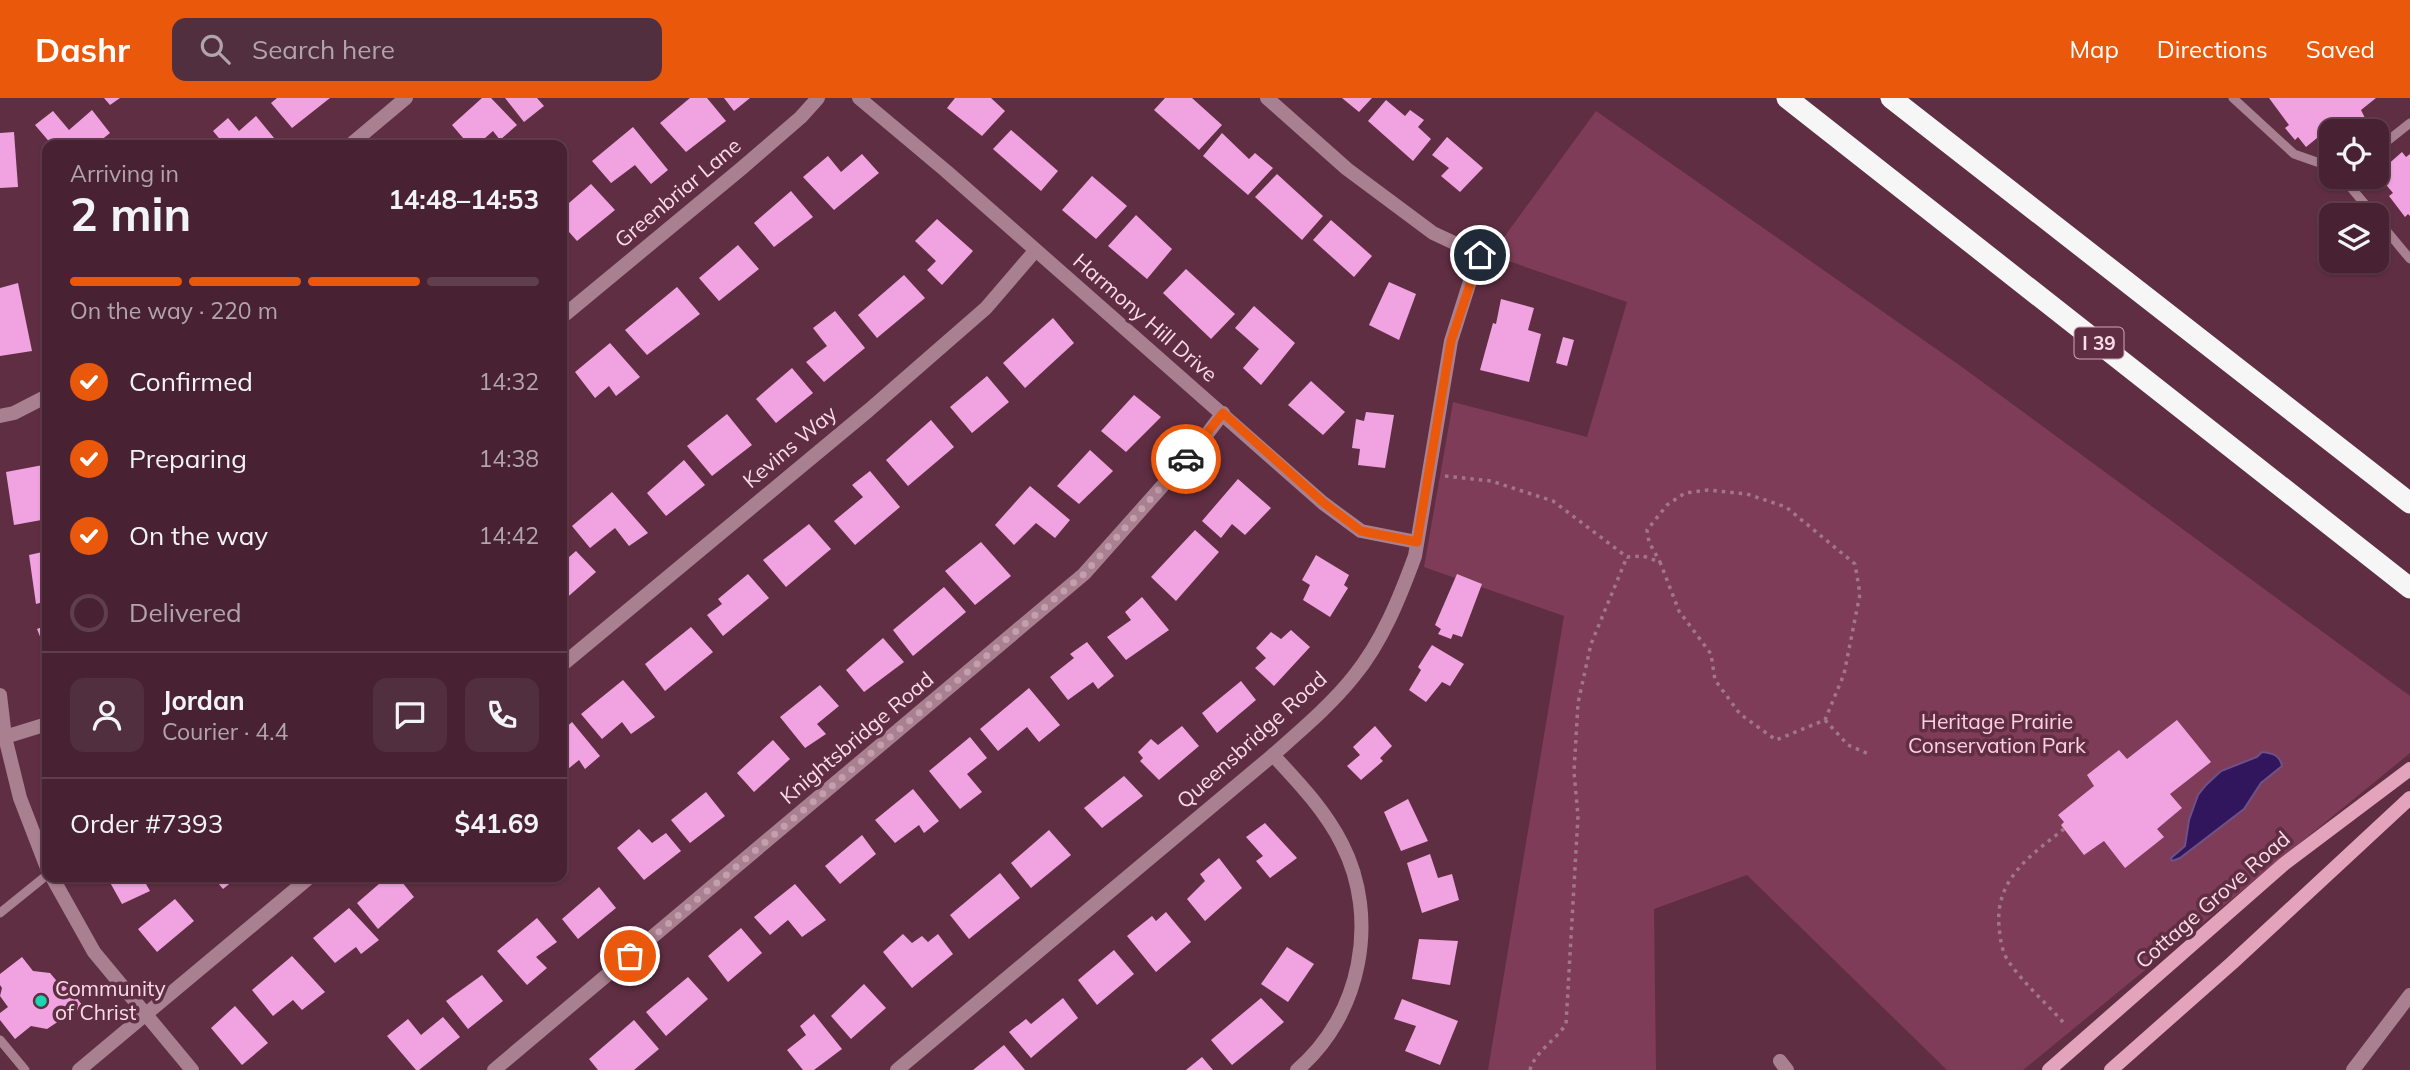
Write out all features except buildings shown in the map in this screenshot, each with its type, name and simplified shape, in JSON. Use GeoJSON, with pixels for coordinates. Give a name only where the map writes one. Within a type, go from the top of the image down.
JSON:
{"type":"FeatureCollection","features":[{"type":"Feature","properties":{"kind":"highway","name":"I 39"},"geometry":{"type":"LineString","coordinates":[[1787,98],[2410,588]]}},
{"type":"Feature","properties":{"kind":"highway"},"geometry":{"type":"LineString","coordinates":[[1891,98],[2410,503]]}},
{"type":"Feature","properties":{"kind":"main road","name":"Cottage Grove Road"},"geometry":{"type":"LineString","coordinates":[[2049,1070],[2284,864],[2410,769]]}},
{"type":"Feature","properties":{"kind":"main road"},"geometry":{"type":"LineString","coordinates":[[2111,1070],[2232,963],[2410,798]]}},
{"type":"Feature","properties":{"kind":"street"},"geometry":{"type":"LineString","coordinates":[[356,140],[407,98]]}},
{"type":"Feature","properties":{"kind":"street","name":"Greenbriar Lane"},"geometry":{"type":"LineString","coordinates":[[567,313],[742,168],[801,117],[818,98]]}},
{"type":"Feature","properties":{"kind":"street","name":"Harmony Hill Drive"},"geometry":{"type":"LineString","coordinates":[[859,98],[1324,503],[1361,531],[1417,542]]}},
{"type":"Feature","properties":{"kind":"street","name":"Queensbridge Road"},"geometry":{"type":"LineString","coordinates":[[897,1070],[1318,715],[1355,675],[1380,635],[1403,588],[1417,542],[1451,341],[1482,252],[1433,233],[1347,169],[1266,98]]}},
{"type":"Feature","properties":{"kind":"street","name":"Kevins Way"},"geometry":{"type":"LineString","coordinates":[[567,661],[869,410],[986,308],[1035,251]]}},
{"type":"Feature","properties":{"kind":"street"},"geometry":{"type":"LineString","coordinates":[[0,416],[14,413],[42,399]]}},
{"type":"Feature","properties":{"kind":"street","name":"Knightsbridge Road"},"geometry":{"type":"LineString","coordinates":[[494,1070],[1084,574],[1190,455],[1223,413]]}},
{"type":"Feature","properties":{"kind":"street"},"geometry":{"type":"LineString","coordinates":[[0,695],[5,737],[20,798],[42,855]]}},
{"type":"Feature","properties":{"kind":"street"},"geometry":{"type":"LineString","coordinates":[[5,737],[42,726]]}},
{"type":"Feature","properties":{"kind":"street"},"geometry":{"type":"LineString","coordinates":[[1273,755],[1308,793],[1343,845],[1362,906],[1354,982],[1337,1022],[1319,1047],[1297,1070]]}},
{"type":"Feature","properties":{"kind":"street"},"geometry":{"type":"LineString","coordinates":[[53,882],[94,952],[192,1070]]}},
{"type":"Feature","properties":{"kind":"street"},"geometry":{"type":"LineString","coordinates":[[79,1070],[304,882]]}},
{"type":"Feature","properties":{"kind":"street"},"geometry":{"type":"LineString","coordinates":[[2353,1070],[2410,995]]}},
{"type":"Feature","properties":{"kind":"lane"},"geometry":{"type":"LineString","coordinates":[[2233,98],[2294,153],[2319,162]]}},
{"type":"Feature","properties":{"kind":"lane"},"geometry":{"type":"LineString","coordinates":[[2389,140],[2410,123]]}},
{"type":"Feature","properties":{"kind":"lane"},"geometry":{"type":"LineString","coordinates":[[2353,189],[2364,203]]}},
{"type":"Feature","properties":{"kind":"lane"},"geometry":{"type":"LineString","coordinates":[[2389,234],[2410,259]]}},
{"type":"Feature","properties":{"kind":"lane"},"geometry":{"type":"LineString","coordinates":[[0,913],[42,882]]}},
{"type":"Feature","properties":{"kind":"lane"},"geometry":{"type":"LineString","coordinates":[[0,1040],[25,1070]]}},
{"type":"Feature","properties":{"kind":"path"},"geometry":{"type":"LineString","coordinates":[[1445,475],[1491,481],[1553,501],[1628,557],[1643,556],[1660,562]]}},
{"type":"Feature","properties":{"kind":"path"},"geometry":{"type":"LineString","coordinates":[[1707,490],[1747,494],[1786,508],[1856,564],[1860,594],[1844,674],[1825,720],[1776,740],[1741,714],[1715,680],[1711,654],[1679,611],[1660,562],[1648,542],[1647,530],[1667,505],[1685,493],[1707,490]]}},
{"type":"Feature","properties":{"kind":"path"},"geometry":{"type":"LineString","coordinates":[[1530,1070],[1534,1059],[1558,1037],[1566,1024],[1578,816],[1574,772],[1578,703],[1591,644],[1628,557]]}},
{"type":"Feature","properties":{"kind":"path"},"geometry":{"type":"LineString","coordinates":[[1825,720],[1848,745],[1871,754]]}},
{"type":"Feature","properties":{"kind":"path"},"geometry":{"type":"LineString","coordinates":[[2063,1023],[2008,962],[2000,936],[1997,910],[2006,885],[2017,869],[2064,829]]}},
{"type":"Feature","properties":{"kind":"green space","name":"Heritage Prairie Conservation Park"},"geometry":{"type":"Polygon","coordinates":[[[1596,111],[1962,367],[2410,696],[2410,753],[2023,1070],[1947,1070],[1747,875],[1654,909],[1656,1070],[1488,1070],[1564,616],[1424,567],[1453,402],[1587,437],[1627,302],[1491,255],[1596,111]]]}},
{"type":"Feature","properties":{"kind":"shaded area"},"geometry":{"type":"Polygon","coordinates":[[[2262,752],[2275,755],[2282,766],[2261,783],[2244,809],[2180,858],[2172,861],[2171,858],[2185,846],[2189,820],[2198,795],[2206,785],[2221,771],[2257,757],[2262,752]]]}},
{"type":"Feature","properties":{"kind":"way so far"},"geometry":{"type":"LineString","coordinates":[[630,956],[1084,574],[1186,459]]}},
{"type":"Feature","properties":{"kind":"place","name":"Community of Christ"},"geometry":{"type":"Point","coordinates":[41,1001]}},
{"type":"Feature","properties":{"kind":"route"},"geometry":{"type":"LineString","coordinates":[[1186,459],[1223,413],[1324,503],[1361,531],[1417,542],[1451,341],[1480,255]]}}]}
